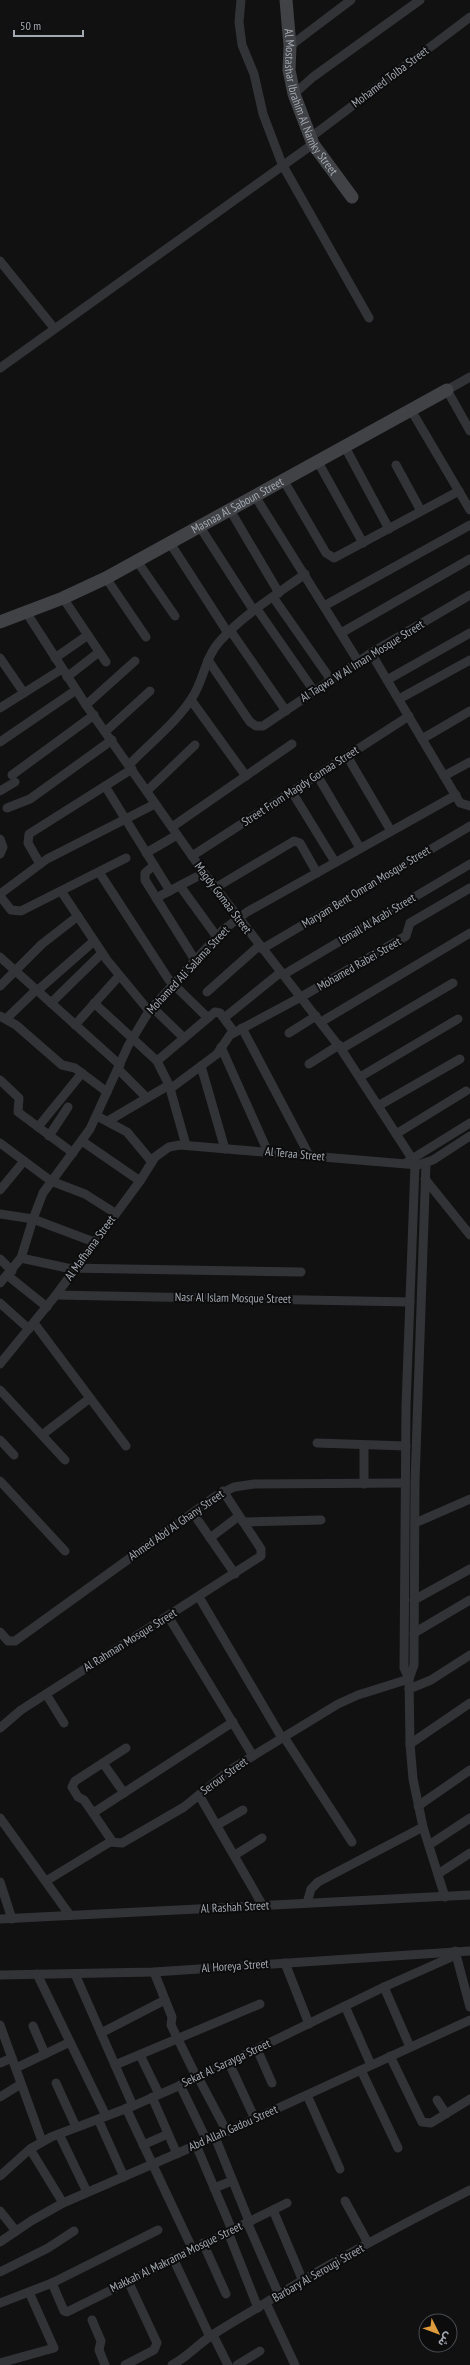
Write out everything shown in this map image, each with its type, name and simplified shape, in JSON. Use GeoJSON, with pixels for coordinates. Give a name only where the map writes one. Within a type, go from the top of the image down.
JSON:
{"type":"FeatureCollection","features":[{"type":"Feature","properties":{"kind":"street"},"geometry":{"type":"LineString","coordinates":[[241,0],[239,22],[242,45],[254,74],[263,114],[284,163],[369,318]]}},
{"type":"Feature","properties":{"kind":"street","name":"Al Mostashar Ibrahim Al Namky Street"},"geometry":{"type":"LineString","coordinates":[[286,0],[290,46],[289,70],[294,94],[312,140],[352,197]]}},
{"type":"Feature","properties":{"kind":"street"},"geometry":{"type":"LineString","coordinates":[[290,46],[351,0]]}},
{"type":"Feature","properties":{"kind":"street"},"geometry":{"type":"LineString","coordinates":[[294,94],[313,77],[420,0]]}},
{"type":"Feature","properties":{"kind":"street","name":"Mohamed Tolba Street"},"geometry":{"type":"LineString","coordinates":[[0,368],[302,151],[312,140],[470,17]]}},
{"type":"Feature","properties":{"kind":"street"},"geometry":{"type":"LineString","coordinates":[[0,261],[54,328]]}},
{"type":"Feature","properties":{"kind":"street","name":"Masnaa Al Saboun Street"},"geometry":{"type":"LineString","coordinates":[[0,622],[64,598],[106,578],[470,377]]}},
{"type":"Feature","properties":{"kind":"street"},"geometry":{"type":"LineString","coordinates":[[445,391],[470,431]]}},
{"type":"Feature","properties":{"kind":"street"},"geometry":{"type":"LineString","coordinates":[[415,408],[470,510]]}},
{"type":"Feature","properties":{"kind":"street"},"geometry":{"type":"LineString","coordinates":[[345,447],[389,529]]}},
{"type":"Feature","properties":{"kind":"street"},"geometry":{"type":"LineString","coordinates":[[318,462],[363,543]]}},
{"type":"Feature","properties":{"kind":"street"},"geometry":{"type":"LineString","coordinates":[[396,465],[421,511]]}},
{"type":"Feature","properties":{"kind":"street"},"geometry":{"type":"LineString","coordinates":[[284,481],[326,554],[337,558],[459,491]]}},
{"type":"Feature","properties":{"kind":"street"},"geometry":{"type":"LineString","coordinates":[[256,496],[358,661]]}},
{"type":"Feature","properties":{"kind":"street"},"geometry":{"type":"LineString","coordinates":[[230,510],[276,595],[330,680]]}},
{"type":"Feature","properties":{"kind":"street"},"geometry":{"type":"LineString","coordinates":[[324,606],[470,525]]}},
{"type":"Feature","properties":{"kind":"street"},"geometry":{"type":"LineString","coordinates":[[200,526],[256,610],[314,691]]}},
{"type":"Feature","properties":{"kind":"street"},"geometry":{"type":"LineString","coordinates":[[170,543],[229,631],[286,710]]}},
{"type":"Feature","properties":{"kind":"street"},"geometry":{"type":"LineString","coordinates":[[341,633],[470,559]]}},
{"type":"Feature","properties":{"kind":"street"},"geometry":{"type":"LineString","coordinates":[[137,561],[175,616]]}},
{"type":"Feature","properties":{"kind":"street"},"geometry":{"type":"LineString","coordinates":[[40,864],[28,843],[29,834],[105,786],[130,767],[191,700],[213,650],[229,631],[304,574]]}},
{"type":"Feature","properties":{"kind":"street"},"geometry":{"type":"LineString","coordinates":[[106,578],[146,637]]}},
{"type":"Feature","properties":{"kind":"street","name":"Al Taqwa W Al Iman Mosque Street"},"geometry":{"type":"LineString","coordinates":[[208,660],[250,722],[256,726],[263,726],[358,661],[470,596]]}},
{"type":"Feature","properties":{"kind":"street"},"geometry":{"type":"LineString","coordinates":[[64,598],[106,662]]}},
{"type":"Feature","properties":{"kind":"street","name":"Magdy Gomaa Street"},"geometry":{"type":"LineString","coordinates":[[26,612],[86,705],[106,731],[204,874],[237,918],[340,1047],[396,1134],[410,1162]]}},
{"type":"Feature","properties":{"kind":"street"},"geometry":{"type":"LineString","coordinates":[[387,680],[470,633]]}},
{"type":"Feature","properties":{"kind":"street"},"geometry":{"type":"LineString","coordinates":[[55,658],[88,635]]}},
{"type":"Feature","properties":{"kind":"street"},"geometry":{"type":"LineString","coordinates":[[0,708],[24,693],[65,673],[99,652]]}},
{"type":"Feature","properties":{"kind":"street"},"geometry":{"type":"LineString","coordinates":[[371,653],[462,805],[470,806]]}},
{"type":"Feature","properties":{"kind":"street"},"geometry":{"type":"LineString","coordinates":[[0,658],[24,693]]}},
{"type":"Feature","properties":{"kind":"street"},"geometry":{"type":"LineString","coordinates":[[399,699],[470,660]]}},
{"type":"Feature","properties":{"kind":"street"},"geometry":{"type":"LineString","coordinates":[[86,705],[135,661]]}},
{"type":"Feature","properties":{"kind":"street"},"geometry":{"type":"LineString","coordinates":[[0,742],[76,690]]}},
{"type":"Feature","properties":{"kind":"street"},"geometry":{"type":"LineString","coordinates":[[106,731],[150,691]]}},
{"type":"Feature","properties":{"kind":"street"},"geometry":{"type":"LineString","coordinates":[[191,700],[246,776]]}},
{"type":"Feature","properties":{"kind":"street"},"geometry":{"type":"LineString","coordinates":[[422,739],[470,711]]}},
{"type":"Feature","properties":{"kind":"street"},"geometry":{"type":"LineString","coordinates":[[0,791],[14,778],[94,715]]}},
{"type":"Feature","properties":{"kind":"street","name":"Street From Magdy Gomaa Street"},"geometry":{"type":"LineString","coordinates":[[192,856],[409,716]]}},
{"type":"Feature","properties":{"kind":"street"},"geometry":{"type":"LineString","coordinates":[[7,808],[30,799],[112,740]]}},
{"type":"Feature","properties":{"kind":"street"},"geometry":{"type":"LineString","coordinates":[[146,853],[246,776],[292,744]]}},
{"type":"Feature","properties":{"kind":"street"},"geometry":{"type":"LineString","coordinates":[[147,791],[195,745]]}},
{"type":"Feature","properties":{"kind":"street"},"geometry":{"type":"LineString","coordinates":[[347,756],[391,831]]}},
{"type":"Feature","properties":{"kind":"street"},"geometry":{"type":"LineString","coordinates":[[444,776],[470,762]]}},
{"type":"Feature","properties":{"kind":"street"},"geometry":{"type":"LineString","coordinates":[[317,775],[360,848]]}},
{"type":"Feature","properties":{"kind":"street"},"geometry":{"type":"LineString","coordinates":[[105,786],[124,820],[170,891]]}},
{"type":"Feature","properties":{"kind":"street"},"geometry":{"type":"LineString","coordinates":[[292,792],[335,862]]}},
{"type":"Feature","properties":{"kind":"street","name":"Mohamed Ali Salama Street"},"geometry":{"type":"LineString","coordinates":[[0,1283],[10,1273],[21,1258],[33,1219],[51,1181],[82,1141],[97,1116],[133,1037],[150,1009],[194,960],[237,918],[456,795]]}},
{"type":"Feature","properties":{"kind":"street"},"geometry":{"type":"LineString","coordinates":[[126,858],[29,908],[16,912],[8,906],[0,895],[40,864],[155,804]]}},
{"type":"Feature","properties":{"kind":"street","name":"Maryam Bent Omran Mosque Street"},"geometry":{"type":"LineString","coordinates":[[207,992],[261,947],[470,826]]}},
{"type":"Feature","properties":{"kind":"street"},"geometry":{"type":"LineString","coordinates":[[0,840],[3,847],[0,854]]}},
{"type":"Feature","properties":{"kind":"street"},"geometry":{"type":"LineString","coordinates":[[215,888],[294,841],[301,845],[317,872]]}},
{"type":"Feature","properties":{"kind":"street","name":"Ismail Al Arabi Street"},"geometry":{"type":"LineString","coordinates":[[224,1018],[282,974],[470,864]]}},
{"type":"Feature","properties":{"kind":"street"},"geometry":{"type":"LineString","coordinates":[[154,865],[147,870],[145,876],[156,898],[194,960]]}},
{"type":"Feature","properties":{"kind":"street"},"geometry":{"type":"LineString","coordinates":[[99,872],[173,984],[208,1018]]}},
{"type":"Feature","properties":{"kind":"street"},"geometry":{"type":"LineString","coordinates":[[156,898],[204,874]]}},
{"type":"Feature","properties":{"kind":"street"},"geometry":{"type":"LineString","coordinates":[[180,886],[217,937]]}},
{"type":"Feature","properties":{"kind":"street","name":"Mohamed Rabei Street"},"geometry":{"type":"LineString","coordinates":[[238,1030],[301,998],[406,936],[410,923],[470,888]]}},
{"type":"Feature","properties":{"kind":"street"},"geometry":{"type":"LineString","coordinates":[[61,891],[119,976],[150,1009],[184,1038]]}},
{"type":"Feature","properties":{"kind":"street"},"geometry":{"type":"LineString","coordinates":[[0,912],[8,906]]}},
{"type":"Feature","properties":{"kind":"street"},"geometry":{"type":"LineString","coordinates":[[0,986],[48,939],[78,916]]}},
{"type":"Feature","properties":{"kind":"street"},"geometry":{"type":"LineString","coordinates":[[289,1033],[318,1019],[470,933]]}},
{"type":"Feature","properties":{"kind":"street"},"geometry":{"type":"LineString","coordinates":[[94,941],[3,1018],[16,1025],[62,1065],[71,1066],[107,1092]]}},
{"type":"Feature","properties":{"kind":"street"},"geometry":{"type":"LineString","coordinates":[[51,1003],[102,953]]}},
{"type":"Feature","properties":{"kind":"street"},"geometry":{"type":"LineString","coordinates":[[0,957],[119,1067],[147,1098]]}},
{"type":"Feature","properties":{"kind":"street"},"geometry":{"type":"LineString","coordinates":[[75,1025],[119,976]]}},
{"type":"Feature","properties":{"kind":"street"},"geometry":{"type":"LineString","coordinates":[[309,1064],[453,983]]}},
{"type":"Feature","properties":{"kind":"street"},"geometry":{"type":"LineString","coordinates":[[94,1004],[133,1037],[157,1061],[170,1087],[186,1145]]}},
{"type":"Feature","properties":{"kind":"street"},"geometry":{"type":"LineString","coordinates":[[157,1061],[216,1012],[238,1030],[308,1155]]}},
{"type":"Feature","properties":{"kind":"street"},"geometry":{"type":"LineString","coordinates":[[360,1077],[458,1019]]}},
{"type":"Feature","properties":{"kind":"street"},"geometry":{"type":"LineString","coordinates":[[108,1121],[147,1098],[170,1087],[201,1066],[221,1047],[226,1038],[238,1030]]}},
{"type":"Feature","properties":{"kind":"street"},"geometry":{"type":"LineString","coordinates":[[221,1047],[268,1152]]}},
{"type":"Feature","properties":{"kind":"street"},"geometry":{"type":"LineString","coordinates":[[378,1106],[460,1059]]}},
{"type":"Feature","properties":{"kind":"street"},"geometry":{"type":"LineString","coordinates":[[201,1066],[225,1149]]}},
{"type":"Feature","properties":{"kind":"street"},"geometry":{"type":"LineString","coordinates":[[38,1127],[82,1073]]}},
{"type":"Feature","properties":{"kind":"street"},"geometry":{"type":"LineString","coordinates":[[0,1080],[20,1100],[18,1112],[73,1153]]}},
{"type":"Feature","properties":{"kind":"street"},"geometry":{"type":"LineString","coordinates":[[396,1134],[466,1091]]}},
{"type":"Feature","properties":{"kind":"street"},"geometry":{"type":"LineString","coordinates":[[49,1136],[68,1107]]}},
{"type":"Feature","properties":{"kind":"street"},"geometry":{"type":"LineString","coordinates":[[97,1116],[130,1135],[152,1162]]}},
{"type":"Feature","properties":{"kind":"street"},"geometry":{"type":"LineString","coordinates":[[409,1679],[404,1668],[406,1446],[410,1302],[410,1162],[470,1123]]}},
{"type":"Feature","properties":{"kind":"street","name":"Al Teraa Street"},"geometry":{"type":"LineString","coordinates":[[186,1145],[426,1163],[470,1136]]}},
{"type":"Feature","properties":{"kind":"street"},"geometry":{"type":"LineString","coordinates":[[82,1141],[140,1181]]}},
{"type":"Feature","properties":{"kind":"street"},"geometry":{"type":"LineString","coordinates":[[0,1143],[51,1181],[85,1194],[115,1213]]}},
{"type":"Feature","properties":{"kind":"street","name":"Al Mafhama Street"},"geometry":{"type":"LineString","coordinates":[[0,1364],[47,1307],[163,1149],[174,1145],[186,1145]]}},
{"type":"Feature","properties":{"kind":"street"},"geometry":{"type":"LineString","coordinates":[[0,1190],[24,1161]]}},
{"type":"Feature","properties":{"kind":"street"},"geometry":{"type":"LineString","coordinates":[[426,1163],[415,1523],[414,1665],[409,1679],[410,1744],[418,1806],[445,1897]]}},
{"type":"Feature","properties":{"kind":"street"},"geometry":{"type":"LineString","coordinates":[[426,1179],[470,1235]]}},
{"type":"Feature","properties":{"kind":"street"},"geometry":{"type":"LineString","coordinates":[[0,1214],[33,1219],[94,1242]]}},
{"type":"Feature","properties":{"kind":"street"},"geometry":{"type":"LineString","coordinates":[[21,1258],[59,1267],[75,1268],[301,1272]]}},
{"type":"Feature","properties":{"kind":"street"},"geometry":{"type":"LineString","coordinates":[[0,1259],[10,1273],[47,1307]]}},
{"type":"Feature","properties":{"kind":"street","name":"Nasr Al Islam Mosque Street"},"geometry":{"type":"LineString","coordinates":[[56,1295],[410,1302]]}},
{"type":"Feature","properties":{"kind":"street"},"geometry":{"type":"LineString","coordinates":[[0,1303],[32,1326],[90,1398],[126,1446]]}},
{"type":"Feature","properties":{"kind":"street"},"geometry":{"type":"LineString","coordinates":[[0,1390],[65,1460]]}},
{"type":"Feature","properties":{"kind":"street"},"geometry":{"type":"LineString","coordinates":[[42,1435],[90,1398]]}},
{"type":"Feature","properties":{"kind":"street"},"geometry":{"type":"LineString","coordinates":[[0,1440],[14,1455]]}},
{"type":"Feature","properties":{"kind":"street"},"geometry":{"type":"LineString","coordinates":[[317,1443],[406,1446]]}},
{"type":"Feature","properties":{"kind":"street"},"geometry":{"type":"LineString","coordinates":[[364,1445],[364,1484]]}},
{"type":"Feature","properties":{"kind":"street"},"geometry":{"type":"LineString","coordinates":[[0,1481],[65,1551]]}},
{"type":"Feature","properties":{"kind":"street","name":"Ahmed Abd Al Ghany Street"},"geometry":{"type":"LineString","coordinates":[[0,1632],[8,1641],[15,1641],[223,1491],[244,1485],[406,1483]]}},
{"type":"Feature","properties":{"kind":"street"},"geometry":{"type":"LineString","coordinates":[[223,1491],[241,1519]]}},
{"type":"Feature","properties":{"kind":"street"},"geometry":{"type":"LineString","coordinates":[[415,1523],[470,1499]]}},
{"type":"Feature","properties":{"kind":"street"},"geometry":{"type":"LineString","coordinates":[[193,1513],[235,1574]]}},
{"type":"Feature","properties":{"kind":"street"},"geometry":{"type":"LineString","coordinates":[[210,1538],[241,1519],[321,1520]]}},
{"type":"Feature","properties":{"kind":"street","name":"Al Rahman Mosque Street"},"geometry":{"type":"LineString","coordinates":[[0,1728],[21,1710],[235,1574],[262,1554],[261,1549],[241,1519]]}},
{"type":"Feature","properties":{"kind":"street"},"geometry":{"type":"LineString","coordinates":[[414,1600],[470,1569]]}},
{"type":"Feature","properties":{"kind":"street"},"geometry":{"type":"LineString","coordinates":[[199,1597],[283,1737],[352,1842]]}},
{"type":"Feature","properties":{"kind":"street"},"geometry":{"type":"LineString","coordinates":[[414,1633],[470,1600]]}},
{"type":"Feature","properties":{"kind":"street"},"geometry":{"type":"LineString","coordinates":[[168,1616],[253,1756]]}},
{"type":"Feature","properties":{"kind":"street"},"geometry":{"type":"LineString","coordinates":[[409,1689],[431,1680],[470,1655]]}},
{"type":"Feature","properties":{"kind":"street","name":"Serour Street"},"geometry":{"type":"LineString","coordinates":[[46,1881],[112,1841],[122,1843],[199,1795],[220,1777],[347,1699],[409,1679]]}},
{"type":"Feature","properties":{"kind":"street"},"geometry":{"type":"LineString","coordinates":[[46,1694],[64,1723]]}},
{"type":"Feature","properties":{"kind":"street"},"geometry":{"type":"LineString","coordinates":[[410,1744],[470,1703]]}},
{"type":"Feature","properties":{"kind":"street"},"geometry":{"type":"LineString","coordinates":[[93,1813],[233,1722]]}},
{"type":"Feature","properties":{"kind":"street"},"geometry":{"type":"LineString","coordinates":[[112,1841],[84,1800],[77,1795],[73,1785],[126,1748]]}},
{"type":"Feature","properties":{"kind":"street"},"geometry":{"type":"LineString","coordinates":[[103,1763],[124,1793]]}},
{"type":"Feature","properties":{"kind":"street"},"geometry":{"type":"LineString","coordinates":[[418,1806],[470,1770]]}},
{"type":"Feature","properties":{"kind":"street"},"geometry":{"type":"LineString","coordinates":[[199,1795],[235,1855],[263,1906]]}},
{"type":"Feature","properties":{"kind":"street"},"geometry":{"type":"LineString","coordinates":[[217,1825],[243,1810]]}},
{"type":"Feature","properties":{"kind":"street"},"geometry":{"type":"LineString","coordinates":[[0,1818],[69,1914]]}},
{"type":"Feature","properties":{"kind":"street"},"geometry":{"type":"LineString","coordinates":[[429,1845],[470,1818]]}},
{"type":"Feature","properties":{"kind":"street"},"geometry":{"type":"LineString","coordinates":[[307,1903],[311,1889],[318,1882],[423,1827]]}},
{"type":"Feature","properties":{"kind":"street"},"geometry":{"type":"LineString","coordinates":[[235,1855],[262,1838]]}},
{"type":"Feature","properties":{"kind":"street"},"geometry":{"type":"LineString","coordinates":[[438,1874],[470,1852]]}},
{"type":"Feature","properties":{"kind":"street"},"geometry":{"type":"LineString","coordinates":[[0,1882],[12,1919]]}},
{"type":"Feature","properties":{"kind":"street","name":"Al Rashah Street"},"geometry":{"type":"LineString","coordinates":[[0,1920],[69,1914],[470,1895]]}},
{"type":"Feature","properties":{"kind":"street","name":"Al Horeya Street"},"geometry":{"type":"LineString","coordinates":[[0,1975],[154,1972],[470,1951]]}},
{"type":"Feature","properties":{"kind":"street"},"geometry":{"type":"LineString","coordinates":[[456,1953],[467,1983],[470,2007]]}},
{"type":"Feature","properties":{"kind":"street","name":"Sekat Al Sarayga Street"},"geometry":{"type":"LineString","coordinates":[[0,2176],[30,2149],[42,2141],[102,2118],[197,2078],[456,1953]]}},
{"type":"Feature","properties":{"kind":"street"},"geometry":{"type":"LineString","coordinates":[[285,1963],[309,2024]]}},
{"type":"Feature","properties":{"kind":"street"},"geometry":{"type":"LineString","coordinates":[[154,1972],[165,2000],[177,2039],[227,2132]]}},
{"type":"Feature","properties":{"kind":"street"},"geometry":{"type":"LineString","coordinates":[[37,1974],[70,2042],[102,2118],[124,2177]]}},
{"type":"Feature","properties":{"kind":"street"},"geometry":{"type":"LineString","coordinates":[[75,1974],[115,2065],[143,2145],[192,2248]]}},
{"type":"Feature","properties":{"kind":"street"},"geometry":{"type":"LineString","coordinates":[[384,1987],[410,2047]]}},
{"type":"Feature","properties":{"kind":"street"},"geometry":{"type":"LineString","coordinates":[[101,2033],[165,2000]]}},
{"type":"Feature","properties":{"kind":"street"},"geometry":{"type":"LineString","coordinates":[[115,2065],[260,2004]]}},
{"type":"Feature","properties":{"kind":"street"},"geometry":{"type":"LineString","coordinates":[[346,2006],[371,2065]]}},
{"type":"Feature","properties":{"kind":"street","name":"Abd Allah Gadou Street"},"geometry":{"type":"LineString","coordinates":[[0,2242],[63,2203],[196,2146],[470,2020]]}},
{"type":"Feature","properties":{"kind":"street"},"geometry":{"type":"LineString","coordinates":[[0,2025],[42,2141]]}},
{"type":"Feature","properties":{"kind":"street"},"geometry":{"type":"LineString","coordinates":[[32,2026],[45,2054]]}},
{"type":"Feature","properties":{"kind":"street"},"geometry":{"type":"LineString","coordinates":[[16,2068],[70,2042]]}},
{"type":"Feature","properties":{"kind":"street"},"geometry":{"type":"LineString","coordinates":[[257,2049],[272,2083]]}},
{"type":"Feature","properties":{"kind":"street"},"geometry":{"type":"LineString","coordinates":[[140,2055],[168,2134],[177,2154]]}},
{"type":"Feature","properties":{"kind":"street"},"geometry":{"type":"LineString","coordinates":[[390,2056],[419,2120],[425,2124],[431,2123],[470,2099]]}},
{"type":"Feature","properties":{"kind":"street"},"geometry":{"type":"LineString","coordinates":[[0,2063],[12,2058]]}},
{"type":"Feature","properties":{"kind":"street"},"geometry":{"type":"LineString","coordinates":[[229,2063],[255,2119]]}},
{"type":"Feature","properties":{"kind":"street"},"geometry":{"type":"LineString","coordinates":[[361,2070],[398,2148]]}},
{"type":"Feature","properties":{"kind":"street"},"geometry":{"type":"LineString","coordinates":[[56,2083],[76,2127]]}},
{"type":"Feature","properties":{"kind":"street"},"geometry":{"type":"LineString","coordinates":[[0,2097],[21,2084]]}},
{"type":"Feature","properties":{"kind":"street"},"geometry":{"type":"LineString","coordinates":[[180,2085],[211,2139],[232,2181],[279,2295]]}},
{"type":"Feature","properties":{"kind":"street"},"geometry":{"type":"LineString","coordinates":[[307,2095],[340,2169]]}},
{"type":"Feature","properties":{"kind":"street"},"geometry":{"type":"LineString","coordinates":[[437,2100],[446,2114]]}},
{"type":"Feature","properties":{"kind":"street"},"geometry":{"type":"LineString","coordinates":[[60,2134],[87,2192]]}},
{"type":"Feature","properties":{"kind":"street"},"geometry":{"type":"LineString","coordinates":[[143,2145],[168,2134]]}},
{"type":"Feature","properties":{"kind":"street"},"geometry":{"type":"LineString","coordinates":[[196,2146],[262,2305],[295,2365]]}},
{"type":"Feature","properties":{"kind":"street"},"geometry":{"type":"LineString","coordinates":[[30,2149],[63,2203]]}},
{"type":"Feature","properties":{"kind":"street"},"geometry":{"type":"LineString","coordinates":[[214,2188],[232,2181]]}},
{"type":"Feature","properties":{"kind":"street","name":"Barbary Al Serougi Street"},"geometry":{"type":"LineString","coordinates":[[172,2365],[187,2361],[193,2349],[211,2336],[279,2295],[368,2243],[470,2190]]}},
{"type":"Feature","properties":{"kind":"street"},"geometry":{"type":"LineString","coordinates":[[345,2201],[368,2243]]}},
{"type":"Feature","properties":{"kind":"street","name":"Makkah Al Makrama Mosque Street"},"geometry":{"type":"LineString","coordinates":[[52,2283],[66,2312],[192,2248],[287,2203]]}},
{"type":"Feature","properties":{"kind":"street"},"geometry":{"type":"LineString","coordinates":[[273,2210],[303,2281]]}},
{"type":"Feature","properties":{"kind":"street"},"geometry":{"type":"LineString","coordinates":[[0,2211],[16,2231]]}},
{"type":"Feature","properties":{"kind":"street"},"geometry":{"type":"LineString","coordinates":[[0,2303],[52,2283],[158,2230]]}},
{"type":"Feature","properties":{"kind":"street"},"geometry":{"type":"LineString","coordinates":[[0,2272],[48,2248],[74,2231]]}},
{"type":"Feature","properties":{"kind":"street"},"geometry":{"type":"LineString","coordinates":[[203,2243],[226,2294]]}},
{"type":"Feature","properties":{"kind":"street"},"geometry":{"type":"LineString","coordinates":[[173,2258],[211,2336],[228,2365]]}},
{"type":"Feature","properties":{"kind":"street"},"geometry":{"type":"LineString","coordinates":[[125,2365],[154,2350],[157,2343],[128,2281]]}},
{"type":"Feature","properties":{"kind":"street"},"geometry":{"type":"LineString","coordinates":[[0,2363],[54,2348],[29,2292]]}},
{"type":"Feature","properties":{"kind":"street"},"geometry":{"type":"LineString","coordinates":[[92,2320],[102,2341],[99,2350],[105,2365]]}},
{"type":"Feature","properties":{"kind":"street"},"geometry":{"type":"LineString","coordinates":[[241,2364],[260,2351]]}}]}
